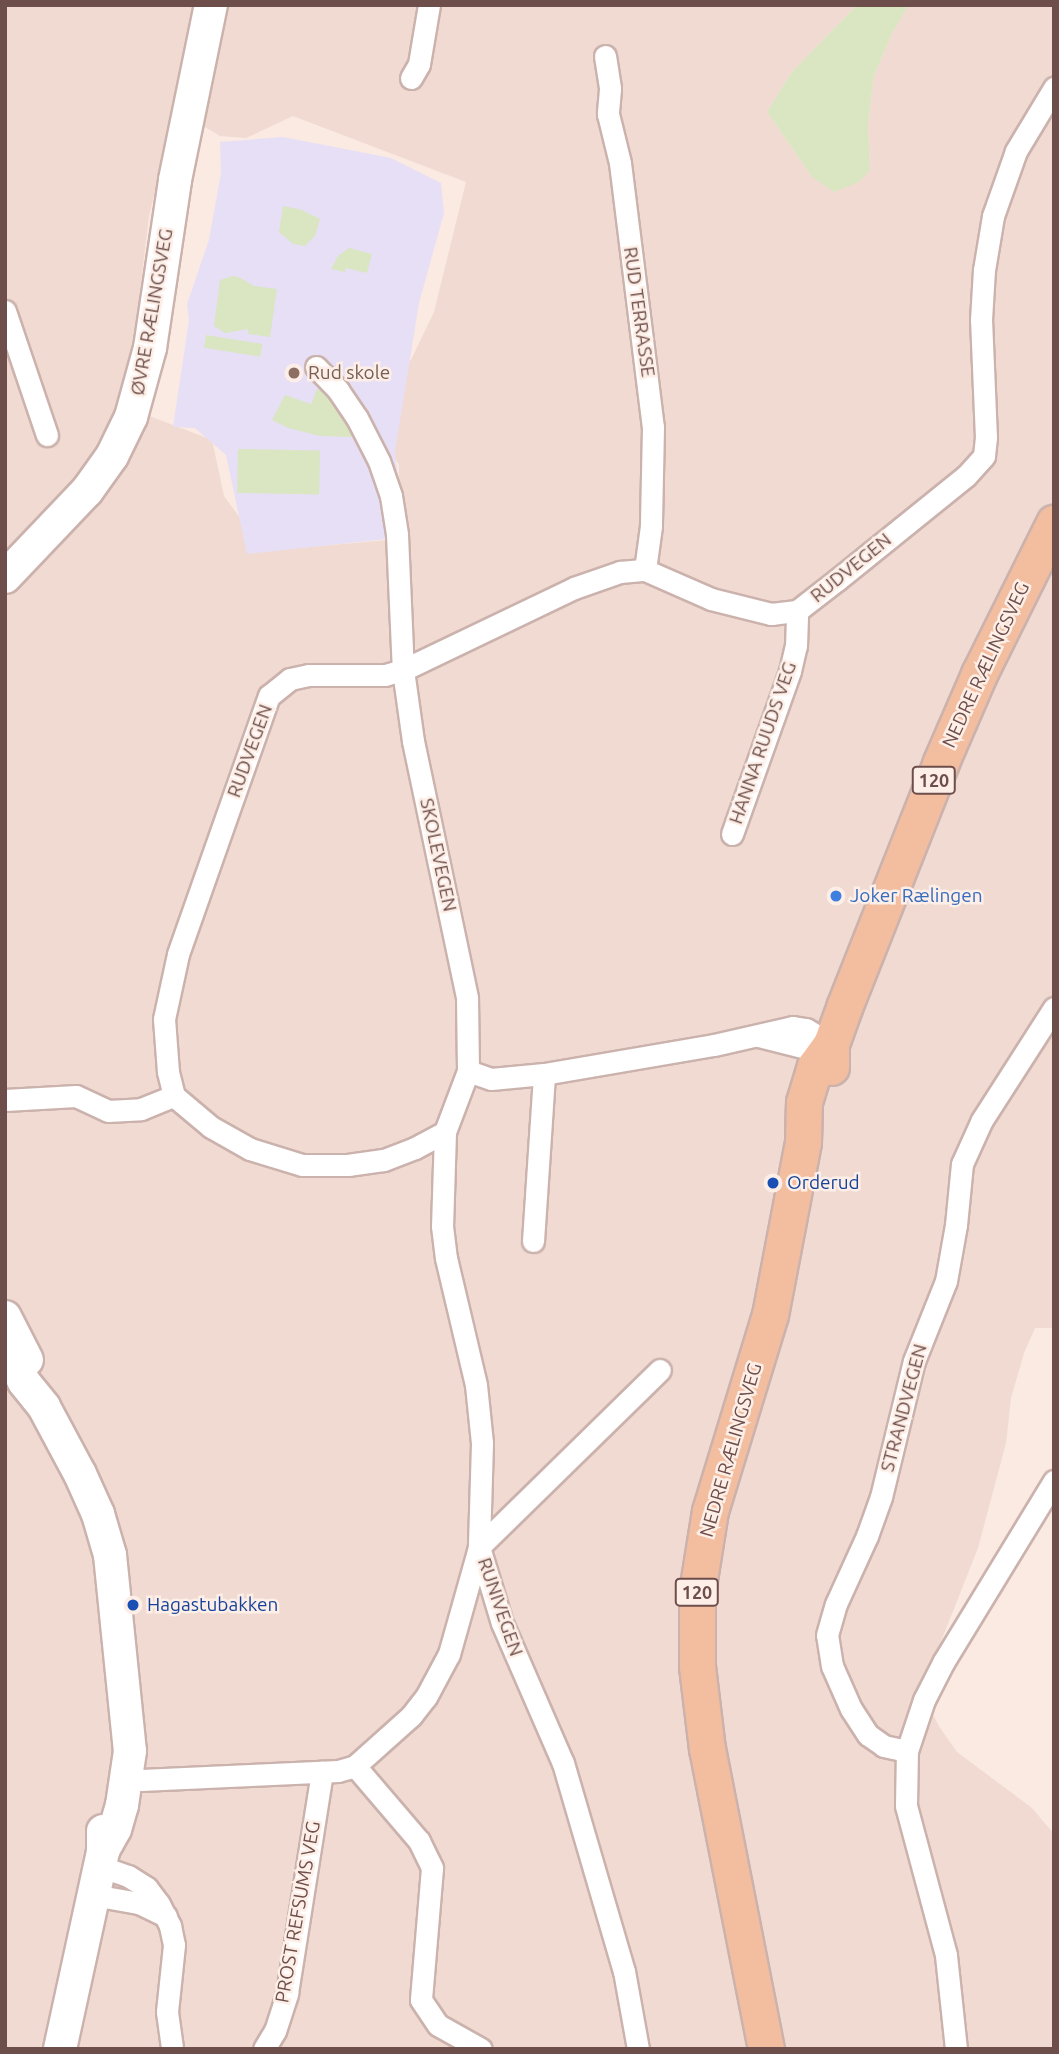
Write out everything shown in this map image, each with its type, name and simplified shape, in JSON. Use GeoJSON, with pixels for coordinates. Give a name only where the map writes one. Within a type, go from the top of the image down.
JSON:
{"type":"FeatureCollection","features":[{"type":"Feature","properties":{"kind":"main road","name":"ØVRE RÆLINGSVEG"},"geometry":{"type":"LineString","coordinates":[[5,577],[86,491],[112,456],[131,417],[150,348],[175,180],[211,5]]}},
{"type":"Feature","properties":{"kind":"main road","name":"NEDRE RÆLINGSVEG"},"geometry":{"type":"LineString","coordinates":[[766,2049],[706,1749],[696,1628],[701,1557],[710,1511],[765,1335],[803,1142],[804,1102],[810,1081],[822,1053],[831,1044],[956,727],[1054,523]]}},
{"type":"Feature","properties":{"kind":"main road"},"geometry":{"type":"LineString","coordinates":[[5,1317],[35,1376],[44,1407]]}},
{"type":"Feature","properties":{"kind":"main road"},"geometry":{"type":"LineString","coordinates":[[5,1344],[24,1382],[44,1407],[85,1484],[104,1533],[119,1622],[125,1716],[104,1824],[98,1871],[60,2049]]}},
{"type":"Feature","properties":{"kind":"street"},"geometry":{"type":"LineString","coordinates":[[411,78],[419,64],[429,5]]}},
{"type":"Feature","properties":{"kind":"street","name":"RUD TERRASSE"},"geometry":{"type":"LineString","coordinates":[[605,56],[610,89],[608,114],[620,163],[653,427],[651,526],[645,570]]}},
{"type":"Feature","properties":{"kind":"street","name":"RUDVEGEN"},"geometry":{"type":"LineString","coordinates":[[174,1096],[167,1072],[164,1019],[178,954],[269,696],[290,679],[309,675],[385,675],[403,670],[587,583],[620,572],[645,570],[711,599],[744,610],[771,614],[797,611],[966,477],[984,456],[986,438],[981,320],[984,270],[993,216],[1016,151],[1054,89]]}},
{"type":"Feature","properties":{"kind":"street"},"geometry":{"type":"LineString","coordinates":[[5,311],[47,435]]}},
{"type":"Feature","properties":{"kind":"street","name":"SKOLEVEGEN"},"geometry":{"type":"LineString","coordinates":[[316,367],[338,390],[357,418],[379,461],[390,496],[397,535],[403,670],[413,741],[467,998],[468,1071]]}},
{"type":"Feature","properties":{"kind":"street","name":"HANNA RUUDS VEG"},"geometry":{"type":"LineString","coordinates":[[732,834],[790,671],[796,646],[797,611]]}},
{"type":"Feature","properties":{"kind":"street","name":"STRANDVEGEN"},"geometry":{"type":"LineString","coordinates":[[907,1751],[884,1746],[868,1735],[851,1709],[832,1666],[827,1635],[836,1604],[867,1536],[881,1497],[914,1360],[946,1281],[957,1225],[962,1164],[982,1120],[1054,1008]]}},
{"type":"Feature","properties":{"kind":"street"},"geometry":{"type":"LineString","coordinates":[[468,1071],[491,1079],[544,1074],[759,1036],[806,1048],[831,1044]]}},
{"type":"Feature","properties":{"kind":"street","name":"RUNIVEGEN"},"geometry":{"type":"LineString","coordinates":[[468,1071],[444,1132],[442,1226],[446,1258],[477,1385],[482,1443],[479,1547],[502,1623],[563,1763],[578,1810],[624,1971],[638,2049]]}},
{"type":"Feature","properties":{"kind":"street"},"geometry":{"type":"LineString","coordinates":[[533,1241],[544,1074]]}},
{"type":"Feature","properties":{"kind":"street"},"geometry":{"type":"LineString","coordinates":[[5,1100],[76,1096],[108,1111],[141,1109],[174,1096],[211,1127],[250,1149],[302,1165],[349,1165],[383,1160],[415,1149],[444,1132]]}},
{"type":"Feature","properties":{"kind":"street"},"geometry":{"type":"LineString","coordinates":[[141,1780],[322,1772],[355,1766],[411,1716],[426,1697],[449,1654],[479,1547],[660,1370]]}},
{"type":"Feature","properties":{"kind":"street"},"geometry":{"type":"LineString","coordinates":[[956,2049],[946,1955],[906,1806],[907,1751],[923,1700],[944,1661],[1054,1481]]}},
{"type":"Feature","properties":{"kind":"street"},"geometry":{"type":"LineString","coordinates":[[355,1766],[419,1841],[432,1868],[421,2000],[438,2025],[481,2049]]}},
{"type":"Feature","properties":{"kind":"street","name":"PROST REFSUMS VEG"},"geometry":{"type":"LineString","coordinates":[[264,2049],[275,2031],[286,1993],[322,1772]]}},
{"type":"Feature","properties":{"kind":"street"},"geometry":{"type":"LineString","coordinates":[[98,1871],[139,1903],[166,1916]]}},
{"type":"Feature","properties":{"kind":"street"},"geometry":{"type":"LineString","coordinates":[[98,1871],[138,1881],[154,1895],[166,1916],[174,1945],[167,2012],[172,2049]]}},
{"type":"Feature","properties":{"kind":"shaded area"},"geometry":{"type":"Polygon","coordinates":[[[5,5],[857,5],[791,73],[767,112],[812,177],[870,170],[868,124],[874,76],[892,33],[909,5],[1054,5],[1054,1328],[1035,1328],[1024,1353],[1011,1398],[1006,1443],[978,1548],[921,1692],[940,1728],[957,1752],[1032,1808],[1054,1834],[1054,2049],[5,2049],[5,5]],[[293,116],[246,138],[220,136],[205,127],[179,135],[162,161],[149,216],[126,407],[212,440],[224,496],[264,551],[399,539],[399,464],[386,447],[365,396],[411,360],[434,312],[466,182],[293,116]]]}},
{"type":"Feature","properties":{"kind":"shaded area","name":"Rud skole"},"geometry":{"type":"Polygon","coordinates":[[[283,137],[391,158],[441,183],[444,213],[419,303],[395,452],[405,537],[247,554],[226,455],[195,428],[173,427],[189,320],[187,304],[209,240],[221,173],[220,142],[283,137]]]}},
{"type":"Feature","properties":{"kind":"green space"},"geometry":{"type":"Polygon","coordinates":[[[857,5],[909,5],[892,33],[874,76],[868,124],[870,170],[859,182],[834,192],[812,177],[767,112],[791,73],[857,5]]]}},
{"type":"Feature","properties":{"kind":"green space"},"geometry":{"type":"Polygon","coordinates":[[[283,206],[302,210],[320,219],[315,236],[305,246],[293,244],[279,232],[283,206]]]}},
{"type":"Feature","properties":{"kind":"green space"},"geometry":{"type":"Polygon","coordinates":[[[349,248],[372,254],[367,273],[346,268],[345,272],[331,269],[338,256],[349,248]]]}},
{"type":"Feature","properties":{"kind":"green space"},"geometry":{"type":"Polygon","coordinates":[[[233,276],[254,286],[277,289],[270,337],[248,334],[248,329],[225,333],[214,326],[220,280],[233,276]]]}},
{"type":"Feature","properties":{"kind":"green space"},"geometry":{"type":"Polygon","coordinates":[[[206,335],[262,344],[260,357],[204,348],[206,335]]]}},
{"type":"Feature","properties":{"kind":"green space"},"geometry":{"type":"Polygon","coordinates":[[[317,389],[325,393],[354,437],[320,436],[288,428],[272,420],[285,395],[311,404],[317,389]]]}},
{"type":"Feature","properties":{"kind":"green space"},"geometry":{"type":"Polygon","coordinates":[[[238,449],[320,450],[319,494],[237,493],[238,449]]]}},
{"type":"Feature","properties":{"kind":"place","name":"Rud skole"},"geometry":{"type":"Point","coordinates":[294,373]}},
{"type":"Feature","properties":{"kind":"place","name":"Joker Rælingen"},"geometry":{"type":"Point","coordinates":[836,896]}},
{"type":"Feature","properties":{"kind":"place","name":"Orderud"},"geometry":{"type":"Point","coordinates":[773,1183]}},
{"type":"Feature","properties":{"kind":"place","name":"Hagastubakken"},"geometry":{"type":"Point","coordinates":[133,1605]}}]}
